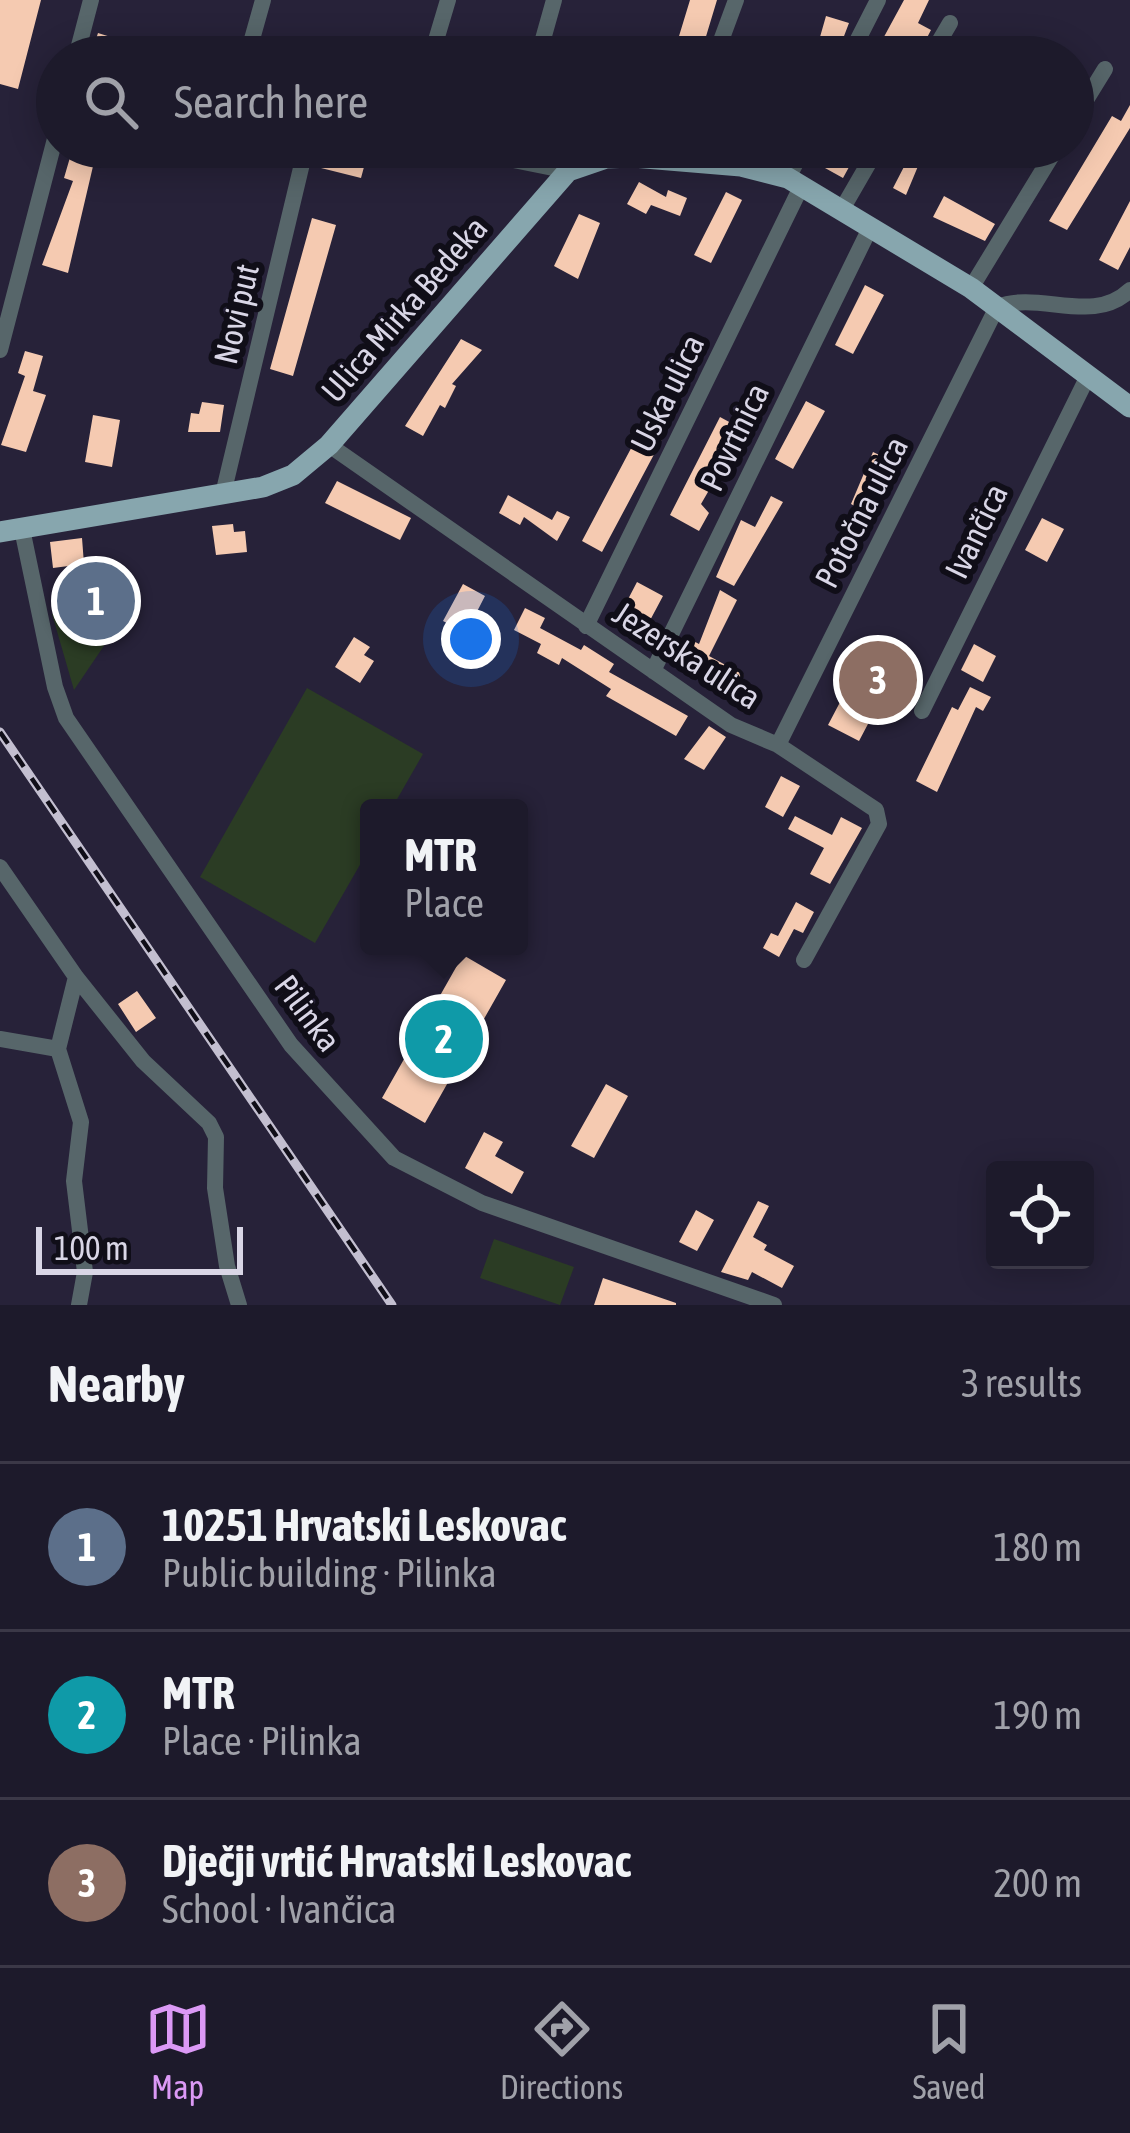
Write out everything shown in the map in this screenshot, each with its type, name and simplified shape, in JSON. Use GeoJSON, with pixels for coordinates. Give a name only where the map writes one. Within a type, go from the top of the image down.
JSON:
{"type":"FeatureCollection","features":[{"type":"Feature","properties":{"kind":"main road"},"geometry":{"type":"LineString","coordinates":[[568,171],[577,168]]}},
{"type":"Feature","properties":{"kind":"main road"},"geometry":{"type":"LineString","coordinates":[[748,168],[795,182],[970,288],[1130,407]]}},
{"type":"Feature","properties":{"kind":"main road","name":"Ulica Mirka Bedeka"},"geometry":{"type":"LineString","coordinates":[[11,530],[223,494],[293,476],[329,445],[568,171]]}},
{"type":"Feature","properties":{"kind":"street"},"geometry":{"type":"LineString","coordinates":[[82,36],[91,0]]}},
{"type":"Feature","properties":{"kind":"street"},"geometry":{"type":"LineString","coordinates":[[254,36],[263,0]]}},
{"type":"Feature","properties":{"kind":"street"},"geometry":{"type":"LineString","coordinates":[[437,36],[448,0]]}},
{"type":"Feature","properties":{"kind":"street"},"geometry":{"type":"LineString","coordinates":[[544,36],[554,0]]}},
{"type":"Feature","properties":{"kind":"street"},"geometry":{"type":"LineString","coordinates":[[723,36],[736,0]]}},
{"type":"Feature","properties":{"kind":"street"},"geometry":{"type":"LineString","coordinates":[[860,36],[878,0]]}},
{"type":"Feature","properties":{"kind":"street"},"geometry":{"type":"LineString","coordinates":[[942,36],[950,23]]}},
{"type":"Feature","properties":{"kind":"street"},"geometry":{"type":"LineString","coordinates":[[1094,88],[1105,70]]}},
{"type":"Feature","properties":{"kind":"street"},"geometry":{"type":"LineString","coordinates":[[0,350],[47,168]]}},
{"type":"Feature","properties":{"kind":"street","name":"Novi put"},"geometry":{"type":"LineString","coordinates":[[223,494],[301,168]]}},
{"type":"Feature","properties":{"kind":"street"},"geometry":{"type":"LineString","coordinates":[[559,168],[568,171]]}},
{"type":"Feature","properties":{"kind":"street","name":"Uska ulica"},"geometry":{"type":"LineString","coordinates":[[586,626],[799,168]]}},
{"type":"Feature","properties":{"kind":"street"},"geometry":{"type":"LineString","coordinates":[[841,211],[866,168]]}},
{"type":"Feature","properties":{"kind":"street"},"geometry":{"type":"LineString","coordinates":[[970,288],[1044,168]]}},
{"type":"Feature","properties":{"kind":"street","name":"Povrtnica"},"geometry":{"type":"LineString","coordinates":[[653,671],[869,228]]}},
{"type":"Feature","properties":{"kind":"street"},"geometry":{"type":"LineString","coordinates":[[997,307],[1024,302],[1075,308],[1120,299],[1130,290]]}},
{"type":"Feature","properties":{"kind":"street","name":"Potočna ulica"},"geometry":{"type":"LineString","coordinates":[[778,745],[997,307]]}},
{"type":"Feature","properties":{"kind":"street","name":"Ivančica"},"geometry":{"type":"LineString","coordinates":[[922,711],[1087,378]]}},
{"type":"Feature","properties":{"kind":"street","name":"Jezerska ulica"},"geometry":{"type":"LineString","coordinates":[[329,445],[731,724],[778,745],[876,810],[880,824],[804,960]]}},
{"type":"Feature","properties":{"kind":"street","name":"Pilinka"},"geometry":{"type":"LineString","coordinates":[[11,530],[55,687],[75,733],[291,1045],[372,1137],[439,1185],[774,1305]]}},
{"type":"Feature","properties":{"kind":"street"},"geometry":{"type":"LineString","coordinates":[[0,867],[76,977],[143,1061],[196,1108],[216,1137],[215,1188],[239,1305]]}},
{"type":"Feature","properties":{"kind":"street"},"geometry":{"type":"LineString","coordinates":[[76,977],[58,1049],[81,1122],[74,1181],[86,1273],[79,1305]]}},
{"type":"Feature","properties":{"kind":"street"},"geometry":{"type":"LineString","coordinates":[[0,1039],[58,1049]]}},
{"type":"Feature","properties":{"kind":"green space"},"geometry":{"type":"Polygon","coordinates":[[[78,612],[83,629],[116,628],[74,690],[52,614],[78,612]]]}},
{"type":"Feature","properties":{"kind":"green space"},"geometry":{"type":"Polygon","coordinates":[[[307,688],[423,754],[397,799],[360,799],[360,865],[315,943],[200,877],[307,688]]]}},
{"type":"Feature","properties":{"kind":"green space"},"geometry":{"type":"Polygon","coordinates":[[[494,1239],[574,1267],[560,1305],[480,1278],[494,1239]]]}},
{"type":"Feature","properties":{"kind":"building"},"geometry":{"type":"Polygon","coordinates":[[[0,0],[41,0],[18,89],[0,84],[0,0]]]}},
{"type":"Feature","properties":{"kind":"building"},"geometry":{"type":"Polygon","coordinates":[[[690,0],[717,0],[706,36],[679,36],[690,0]]]}},
{"type":"Feature","properties":{"kind":"building"},"geometry":{"type":"Polygon","coordinates":[[[904,0],[929,0],[918,23],[931,30],[928,36],[884,36],[904,0]]]}},
{"type":"Feature","properties":{"kind":"building"},"geometry":{"type":"Polygon","coordinates":[[[826,16],[849,23],[844,36],[820,36],[826,16]]]}},
{"type":"Feature","properties":{"kind":"building"},"geometry":{"type":"Polygon","coordinates":[[[1130,105],[1130,128],[1067,230],[1049,221],[1081,168],[1094,168],[1094,146],[1112,116],[1121,121],[1130,105]]]}},
{"type":"Feature","properties":{"kind":"building"},"geometry":{"type":"Polygon","coordinates":[[[67,168],[93,168],[68,273],[42,265],[73,181],[64,178],[67,168]]]}},
{"type":"Feature","properties":{"kind":"building"},"geometry":{"type":"Polygon","coordinates":[[[321,168],[364,168],[361,178],[321,168]]]}},
{"type":"Feature","properties":{"kind":"building"},"geometry":{"type":"Polygon","coordinates":[[[825,168],[848,168],[843,178],[825,168]]]}},
{"type":"Feature","properties":{"kind":"building"},"geometry":{"type":"Polygon","coordinates":[[[903,168],[917,168],[906,195],[893,188],[903,168]]]}},
{"type":"Feature","properties":{"kind":"building"},"geometry":{"type":"Polygon","coordinates":[[[639,182],[666,197],[668,190],[687,198],[680,216],[651,205],[646,214],[627,204],[639,182]]]}},
{"type":"Feature","properties":{"kind":"building"},"geometry":{"type":"Polygon","coordinates":[[[726,192],[742,200],[711,263],[694,255],[726,192]]]}},
{"type":"Feature","properties":{"kind":"building"},"geometry":{"type":"Polygon","coordinates":[[[944,196],[995,224],[985,241],[933,217],[944,196]]]}},
{"type":"Feature","properties":{"kind":"building"},"geometry":{"type":"Polygon","coordinates":[[[1130,201],[1130,247],[1118,270],[1099,260],[1130,201]]]}},
{"type":"Feature","properties":{"kind":"building"},"geometry":{"type":"Polygon","coordinates":[[[579,214],[600,223],[578,279],[554,266],[579,214]]]}},
{"type":"Feature","properties":{"kind":"building"},"geometry":{"type":"Polygon","coordinates":[[[312,218],[336,225],[293,376],[270,369],[312,218]]]}},
{"type":"Feature","properties":{"kind":"building"},"geometry":{"type":"Polygon","coordinates":[[[865,285],[884,295],[853,354],[835,345],[865,285]]]}},
{"type":"Feature","properties":{"kind":"building"},"geometry":{"type":"Polygon","coordinates":[[[461,339],[482,350],[452,384],[456,386],[445,408],[440,405],[423,436],[405,426],[461,339]]]}},
{"type":"Feature","properties":{"kind":"building"},"geometry":{"type":"Polygon","coordinates":[[[25,351],[43,356],[33,391],[46,395],[26,452],[1,445],[25,376],[18,373],[25,351]]]}},
{"type":"Feature","properties":{"kind":"building"},"geometry":{"type":"Polygon","coordinates":[[[806,401],[825,411],[793,469],[775,459],[806,401]]]}},
{"type":"Feature","properties":{"kind":"building"},"geometry":{"type":"Polygon","coordinates":[[[202,402],[224,405],[220,432],[188,432],[191,413],[199,414],[202,402]]]}},
{"type":"Feature","properties":{"kind":"building"},"geometry":{"type":"Polygon","coordinates":[[[93,415],[120,420],[112,467],[85,462],[93,415]]]}},
{"type":"Feature","properties":{"kind":"building"},"geometry":{"type":"Polygon","coordinates":[[[720,417],[744,430],[701,504],[709,513],[699,531],[670,515],[720,417]]]}},
{"type":"Feature","properties":{"kind":"building"},"geometry":{"type":"Polygon","coordinates":[[[646,420],[667,430],[602,552],[582,541],[646,420]]]}},
{"type":"Feature","properties":{"kind":"building"},"geometry":{"type":"Polygon","coordinates":[[[873,452],[892,461],[870,514],[851,504],[873,452]]]}},
{"type":"Feature","properties":{"kind":"building"},"geometry":{"type":"Polygon","coordinates":[[[337,481],[411,518],[400,540],[325,503],[337,481]]]}},
{"type":"Feature","properties":{"kind":"building"},"geometry":{"type":"Polygon","coordinates":[[[508,495],[552,520],[557,511],[570,517],[557,541],[524,517],[520,525],[499,513],[508,495]]]}},
{"type":"Feature","properties":{"kind":"building"},"geometry":{"type":"Polygon","coordinates":[[[771,496],[783,502],[734,586],[716,577],[741,520],[755,527],[771,496]]]}},
{"type":"Feature","properties":{"kind":"building"},"geometry":{"type":"Polygon","coordinates":[[[1042,518],[1064,529],[1047,562],[1025,550],[1042,518]]]}},
{"type":"Feature","properties":{"kind":"building"},"geometry":{"type":"Polygon","coordinates":[[[233,524],[234,532],[245,531],[247,552],[216,555],[212,526],[233,524]]]}},
{"type":"Feature","properties":{"kind":"building"},"geometry":{"type":"Polygon","coordinates":[[[82,538],[84,564],[53,568],[50,542],[82,538]]]}},
{"type":"Feature","properties":{"kind":"building"},"geometry":{"type":"Polygon","coordinates":[[[109,575],[114,625],[83,628],[77,578],[109,575]]]}},
{"type":"Feature","properties":{"kind":"building"},"geometry":{"type":"Polygon","coordinates":[[[637,582],[663,596],[647,626],[635,620],[639,613],[625,605],[637,582]]]}},
{"type":"Feature","properties":{"kind":"building"},"geometry":{"type":"Polygon","coordinates":[[[463,584],[485,596],[466,633],[443,621],[463,584]]]}},
{"type":"Feature","properties":{"kind":"building"},"geometry":{"type":"Polygon","coordinates":[[[720,590],[737,600],[709,656],[744,675],[732,696],[674,660],[686,637],[699,644],[720,590]]]}},
{"type":"Feature","properties":{"kind":"building"},"geometry":{"type":"Polygon","coordinates":[[[525,608],[545,618],[540,628],[581,650],[584,645],[614,664],[609,672],[688,716],[676,736],[606,696],[611,689],[562,658],[559,665],[537,653],[541,644],[514,630],[525,608]]]}},
{"type":"Feature","properties":{"kind":"building"},"geometry":{"type":"Polygon","coordinates":[[[354,637],[370,647],[364,655],[374,661],[360,683],[335,667],[354,637]]]}},
{"type":"Feature","properties":{"kind":"building"},"geometry":{"type":"Polygon","coordinates":[[[974,644],[996,656],[983,682],[961,670],[974,644]]]}},
{"type":"Feature","properties":{"kind":"building"},"geometry":{"type":"Polygon","coordinates":[[[880,656],[904,669],[893,691],[887,688],[859,741],[828,725],[858,668],[870,675],[880,656]]]}},
{"type":"Feature","properties":{"kind":"building"},"geometry":{"type":"Polygon","coordinates":[[[970,687],[991,697],[983,711],[976,707],[937,792],[916,781],[952,707],[958,710],[970,687]]]}},
{"type":"Feature","properties":{"kind":"building"},"geometry":{"type":"Polygon","coordinates":[[[709,726],[726,737],[704,770],[684,759],[709,726]]]}},
{"type":"Feature","properties":{"kind":"building"},"geometry":{"type":"Polygon","coordinates":[[[781,776],[800,786],[783,817],[765,807],[781,776]]]}},
{"type":"Feature","properties":{"kind":"building"},"geometry":{"type":"Polygon","coordinates":[[[795,816],[832,835],[841,817],[862,828],[830,884],[810,874],[824,848],[788,829],[795,816]]]}},
{"type":"Feature","properties":{"kind":"building"},"geometry":{"type":"Polygon","coordinates":[[[796,902],[814,912],[803,933],[794,929],[779,957],[763,948],[771,933],[778,936],[796,902]]]}},
{"type":"Feature","properties":{"kind":"building"},"geometry":{"type":"Polygon","coordinates":[[[463,955],[506,980],[425,1123],[382,1098],[463,955]]]}},
{"type":"Feature","properties":{"kind":"building"},"geometry":{"type":"Polygon","coordinates":[[[137,991],[156,1018],[136,1032],[118,1004],[137,991]]]}},
{"type":"Feature","properties":{"kind":"building"},"geometry":{"type":"Polygon","coordinates":[[[606,1084],[628,1096],[594,1158],[571,1146],[606,1084]]]}},
{"type":"Feature","properties":{"kind":"building"},"geometry":{"type":"Polygon","coordinates":[[[484,1132],[503,1142],[495,1156],[524,1172],[512,1194],[465,1168],[484,1132]]]}},
{"type":"Feature","properties":{"kind":"building"},"geometry":{"type":"Polygon","coordinates":[[[758,1201],[769,1206],[753,1237],[767,1245],[764,1250],[794,1266],[782,1288],[752,1272],[748,1280],[721,1272],[758,1201]]]}},
{"type":"Feature","properties":{"kind":"building"},"geometry":{"type":"Polygon","coordinates":[[[696,1210],[714,1220],[697,1251],[679,1242],[696,1210]]]}},
{"type":"Feature","properties":{"kind":"building"},"geometry":{"type":"Polygon","coordinates":[[[603,1278],[676,1303],[676,1305],[594,1305],[603,1278]]]}},
{"type":"Feature","properties":{"kind":"railway"},"geometry":{"type":"LineString","coordinates":[[0,732],[392,1305]]}},
{"type":"Feature","properties":{"kind":"place","name":"10251 Hrvatski Leskovac"},"geometry":{"type":"Point","coordinates":[96,601]}},
{"type":"Feature","properties":{"kind":"place","name":"Dječji vrtić Hrvatski Leskovac"},"geometry":{"type":"Point","coordinates":[878,680]}},
{"type":"Feature","properties":{"kind":"place","name":"MTR"},"geometry":{"type":"Point","coordinates":[444,1039]}}]}
